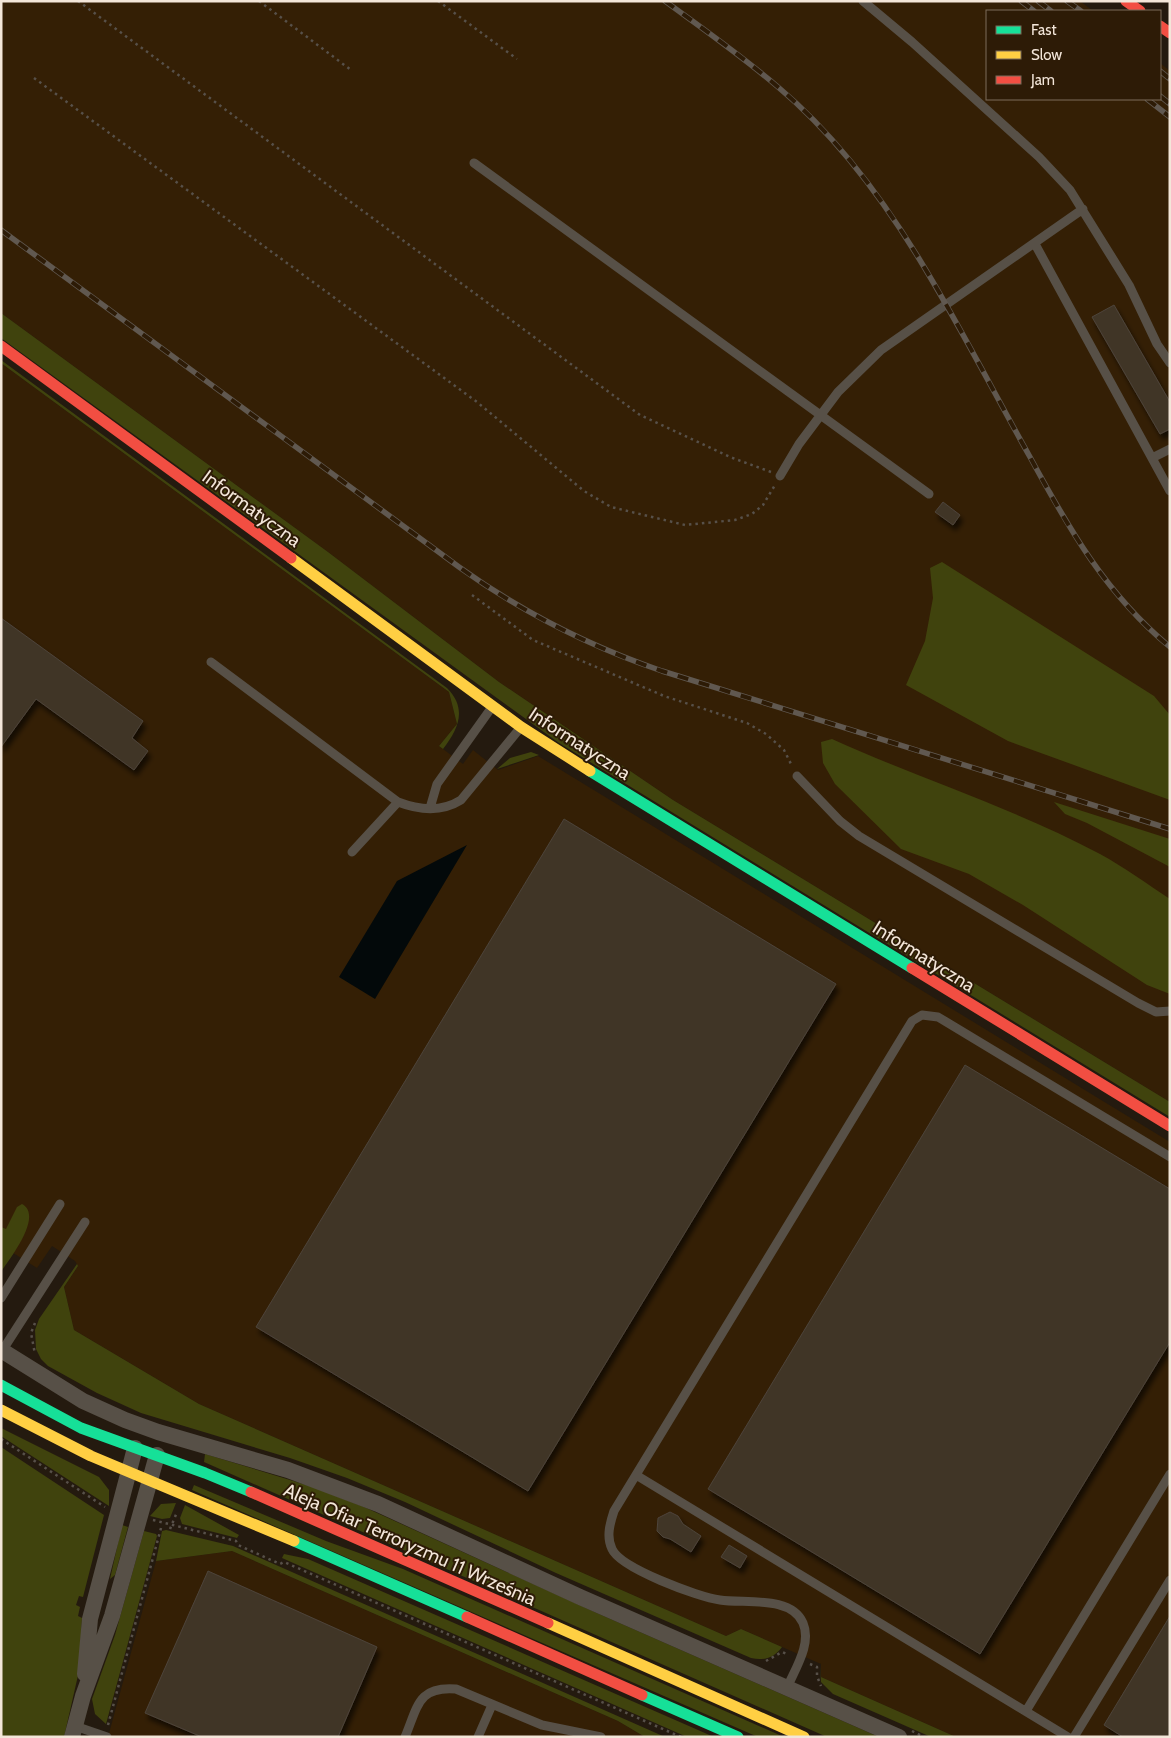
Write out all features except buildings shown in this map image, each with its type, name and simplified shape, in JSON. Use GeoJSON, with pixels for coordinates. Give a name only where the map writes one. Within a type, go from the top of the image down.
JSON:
{"type":"FeatureCollection","features":[{"type":"Feature","properties":{"kind":"street"},"geometry":{"type":"LineString","coordinates":[[1126,1],[1139,10]]}},
{"type":"Feature","properties":{"kind":"street","name":"Informatyczna"},"geometry":{"type":"LineString","coordinates":[[1,346],[521,727],[614,786],[1170,1126]]}},
{"type":"Feature","properties":{"kind":"street"},"geometry":{"type":"LineString","coordinates":[[2,1350],[83,1401],[126,1420],[158,1432],[288,1470],[378,1504],[580,1597],[899,1737]]}},
{"type":"Feature","properties":{"kind":"street","name":"Aleja Ofiar Terroryzmu 11 Września"},"geometry":{"type":"LineString","coordinates":[[1,1385],[81,1428],[206,1473],[321,1522],[804,1737]]}},
{"type":"Feature","properties":{"kind":"street"},"geometry":{"type":"LineString","coordinates":[[1,1410],[71,1447],[322,1553],[738,1737]]}},
{"type":"Feature","properties":{"kind":"street"},"geometry":{"type":"LineString","coordinates":[[83,1696],[90,1619],[135,1448]]}},
{"type":"Feature","properties":{"kind":"street"},"geometry":{"type":"LineString","coordinates":[[74,1732],[83,1696],[112,1616],[148,1481],[157,1455]]}},
{"type":"Feature","properties":{"kind":"lane"},"geometry":{"type":"LineString","coordinates":[[863,1],[912,42],[1039,157],[1070,190],[1129,285],[1157,344],[1170,363]]}},
{"type":"Feature","properties":{"kind":"lane"},"geometry":{"type":"LineString","coordinates":[[474,163],[928,494]]}},
{"type":"Feature","properties":{"kind":"lane"},"geometry":{"type":"LineString","coordinates":[[780,476],[845,382],[881,350],[1083,209]]}},
{"type":"Feature","properties":{"kind":"lane"},"geometry":{"type":"LineString","coordinates":[[1035,244],[1170,491]]}},
{"type":"Feature","properties":{"kind":"lane"},"geometry":{"type":"LineString","coordinates":[[1152,458],[1170,449]]}},
{"type":"Feature","properties":{"kind":"lane"},"geometry":{"type":"LineString","coordinates":[[211,662],[398,802],[415,809],[449,808],[462,800],[521,727]]}},
{"type":"Feature","properties":{"kind":"lane"},"geometry":{"type":"LineString","coordinates":[[430,808],[437,784],[493,707]]}},
{"type":"Feature","properties":{"kind":"lane"},"geometry":{"type":"LineString","coordinates":[[797,776],[840,821],[859,836],[1138,1004],[1156,1012],[1170,1011]]}},
{"type":"Feature","properties":{"kind":"lane"},"geometry":{"type":"LineString","coordinates":[[352,852],[398,802]]}},
{"type":"Feature","properties":{"kind":"lane"},"geometry":{"type":"LineString","coordinates":[[787,1688],[806,1643],[805,1628],[797,1614],[780,1605],[718,1600],[694,1593],[627,1564],[617,1557],[611,1548],[610,1524],[614,1512],[636,1475],[916,1017],[930,1014],[938,1017],[1170,1157]]}},
{"type":"Feature","properties":{"kind":"lane"},"geometry":{"type":"LineString","coordinates":[[1,1298],[60,1204]]}},
{"type":"Feature","properties":{"kind":"lane"},"geometry":{"type":"LineString","coordinates":[[2,1350],[85,1222]]}},
{"type":"Feature","properties":{"kind":"lane"},"geometry":{"type":"LineString","coordinates":[[1026,1711],[1170,1474]]}},
{"type":"Feature","properties":{"kind":"lane"},"geometry":{"type":"LineString","coordinates":[[636,1475],[1068,1737]]}},
{"type":"Feature","properties":{"kind":"lane"},"geometry":{"type":"LineString","coordinates":[[1074,1737],[1170,1580]]}},
{"type":"Feature","properties":{"kind":"lane"},"geometry":{"type":"LineString","coordinates":[[406,1736],[423,1696],[432,1690],[456,1689],[542,1724],[602,1737]]}},
{"type":"Feature","properties":{"kind":"lane"},"geometry":{"type":"LineString","coordinates":[[478,1737],[492,1705]]}},
{"type":"Feature","properties":{"kind":"lane"},"geometry":{"type":"LineString","coordinates":[[74,1732],[106,1736]]}},
{"type":"Feature","properties":{"kind":"path"},"geometry":{"type":"LineString","coordinates":[[34,78],[477,402],[584,491],[611,507],[685,525],[735,520],[752,514],[763,504],[780,476],[730,457],[640,415],[78,1]]}},
{"type":"Feature","properties":{"kind":"path"},"geometry":{"type":"LineString","coordinates":[[258,1],[351,70]]}},
{"type":"Feature","properties":{"kind":"path"},"geometry":{"type":"LineString","coordinates":[[438,1],[517,59]]}},
{"type":"Feature","properties":{"kind":"path"},"geometry":{"type":"LineString","coordinates":[[472,595],[533,640],[664,696],[747,723],[766,734],[784,750],[797,776]]}},
{"type":"Feature","properties":{"kind":"path"},"geometry":{"type":"LineString","coordinates":[[1,1439],[110,1509]]}},
{"type":"Feature","properties":{"kind":"path"},"geometry":{"type":"LineString","coordinates":[[170,1529],[179,1509]]}},
{"type":"Feature","properties":{"kind":"path"},"geometry":{"type":"LineString","coordinates":[[147,1519],[236,1541],[238,1545],[280,1564],[284,1562],[681,1737]]}},
{"type":"Feature","properties":{"kind":"path"},"geometry":{"type":"LineString","coordinates":[[106,1736],[161,1528]]}},
{"type":"Feature","properties":{"kind":"shaded area"},"geometry":{"type":"Polygon","coordinates":[[[1,1],[1080,1],[1092,10],[986,10],[986,100],[1161,100],[1161,64],[1170,71],[1170,1102],[673,800],[499,682],[328,552],[1,313],[1,1]]]}},
{"type":"Feature","properties":{"kind":"shaded area"},"geometry":{"type":"Polygon","coordinates":[[[1,313],[328,552],[499,682],[673,800],[1170,1102],[1170,1117],[559,743],[1,338],[1,313]]]}},
{"type":"Feature","properties":{"kind":"shaded area"},"geometry":{"type":"Polygon","coordinates":[[[1,360],[447,688],[457,704],[459,712],[457,724],[449,692],[1,363],[1,360]]]}},
{"type":"Feature","properties":{"kind":"shaded area"},"geometry":{"type":"Polygon","coordinates":[[[1,363],[449,692],[457,724],[439,746],[463,764],[473,750],[498,770],[538,756],[1170,1142],[1170,1737],[956,1737],[821,1677],[821,1664],[741,1629],[726,1636],[199,1404],[74,1330],[64,1287],[78,1266],[75,1261],[52,1246],[37,1268],[10,1251],[1,1253],[1,363]]]}},
{"type":"Feature","properties":{"kind":"shaded area"},"geometry":{"type":"Polygon","coordinates":[[[942,562],[1154,696],[1170,715],[1170,800],[1008,741],[906,685],[925,641],[933,598],[930,568],[942,562]]]}},
{"type":"Feature","properties":{"kind":"shaded area"},"geometry":{"type":"Polygon","coordinates":[[[457,724],[443,749],[439,746],[457,724]]]}},
{"type":"Feature","properties":{"kind":"shaded area"},"geometry":{"type":"Polygon","coordinates":[[[832,739],[1067,837],[1109,859],[1170,899],[1170,994],[1147,985],[1023,905],[969,874],[901,849],[835,784],[823,763],[821,742],[832,739]]]}},
{"type":"Feature","properties":{"kind":"shaded area"},"geometry":{"type":"Polygon","coordinates":[[[531,752],[539,755],[497,769],[510,758],[531,752]]]}},
{"type":"Feature","properties":{"kind":"shaded area"},"geometry":{"type":"Polygon","coordinates":[[[1054,802],[1170,839],[1170,867],[1087,823],[1065,814],[1054,802]]]}},
{"type":"Feature","properties":{"kind":"shaded area"},"geometry":{"type":"Polygon","coordinates":[[[467,845],[375,999],[339,977],[397,881],[467,845]]]}},
{"type":"Feature","properties":{"kind":"shaded area"},"geometry":{"type":"Polygon","coordinates":[[[22,1204],[28,1210],[27,1227],[23,1238],[1,1272],[1,1227],[6,1229],[17,1207],[22,1204]]]}},
{"type":"Feature","properties":{"kind":"shaded area"},"geometry":{"type":"Polygon","coordinates":[[[77,1264],[78,1266],[64,1287],[74,1330],[199,1404],[726,1636],[741,1629],[782,1647],[776,1654],[768,1658],[751,1658],[556,1573],[405,1502],[347,1478],[290,1458],[141,1413],[97,1393],[48,1366],[41,1359],[36,1349],[35,1330],[39,1319],[77,1264]]]}},
{"type":"Feature","properties":{"kind":"shaded area"},"geometry":{"type":"Polygon","coordinates":[[[1,1428],[99,1477],[109,1490],[109,1506],[1,1436],[1,1428]]]}},
{"type":"Feature","properties":{"kind":"shaded area"},"geometry":{"type":"Polygon","coordinates":[[[1,1447],[104,1515],[83,1597],[79,1596],[76,1605],[80,1607],[78,1616],[82,1618],[79,1671],[64,1737],[1,1737],[1,1447]]]}},
{"type":"Feature","properties":{"kind":"shaded area"},"geometry":{"type":"Polygon","coordinates":[[[205,1454],[313,1487],[364,1507],[599,1614],[879,1737],[827,1737],[204,1462],[205,1454]]]}},
{"type":"Feature","properties":{"kind":"shaded area"},"geometry":{"type":"Polygon","coordinates":[[[194,1485],[326,1541],[403,1569],[784,1737],[758,1737],[192,1490],[194,1485]]]}},
{"type":"Feature","properties":{"kind":"shaded area"},"geometry":{"type":"Polygon","coordinates":[[[176,1503],[170,1518],[162,1519],[150,1516],[161,1504],[176,1503]]]}},
{"type":"Feature","properties":{"kind":"shaded area"},"geometry":{"type":"Polygon","coordinates":[[[185,1505],[239,1535],[237,1538],[182,1524],[180,1518],[185,1505]]]}},
{"type":"Feature","properties":{"kind":"shaded area"},"geometry":{"type":"Polygon","coordinates":[[[122,1525],[128,1527],[115,1575],[110,1579],[122,1525]]]}},
{"type":"Feature","properties":{"kind":"shaded area"},"geometry":{"type":"Polygon","coordinates":[[[166,1530],[233,1546],[665,1737],[645,1737],[618,1721],[232,1551],[156,1561],[162,1531],[166,1530]]]}},
{"type":"Feature","properties":{"kind":"shaded area"},"geometry":{"type":"Polygon","coordinates":[[[144,1531],[156,1534],[157,1536],[106,1724],[95,1714],[92,1699],[115,1635],[144,1531]]]}},
{"type":"Feature","properties":{"kind":"shaded area"},"geometry":{"type":"Polygon","coordinates":[[[232,1551],[618,1721],[645,1737],[108,1737],[156,1561],[232,1551]]]}},
{"type":"Feature","properties":{"kind":"shaded area"},"geometry":{"type":"Polygon","coordinates":[[[284,1554],[308,1559],[714,1737],[687,1737],[282,1558],[284,1554]]]}},
{"type":"Feature","properties":{"kind":"shaded area"},"geometry":{"type":"Polygon","coordinates":[[[820,1663],[821,1677],[956,1737],[931,1737],[833,1694],[821,1682],[820,1663]]]}},
{"type":"Feature","properties":{"kind":"railway"},"geometry":{"type":"LineString","coordinates":[[665,1],[736,54],[799,105],[855,166],[888,211],[933,282],[1059,510],[1075,535],[1108,583],[1147,627],[1170,647]]}},
{"type":"Feature","properties":{"kind":"railway"},"geometry":{"type":"LineString","coordinates":[[1021,1],[1033,10]]}},
{"type":"Feature","properties":{"kind":"railway"},"geometry":{"type":"LineString","coordinates":[[1038,1],[1050,10]]}},
{"type":"Feature","properties":{"kind":"railway"},"geometry":{"type":"LineString","coordinates":[[1067,1],[1080,10]]}},
{"type":"Feature","properties":{"kind":"railway"},"geometry":{"type":"LineString","coordinates":[[1161,72],[1170,79]]}},
{"type":"Feature","properties":{"kind":"railway"},"geometry":{"type":"LineString","coordinates":[[1161,97],[1170,104]]}},
{"type":"Feature","properties":{"kind":"railway"},"geometry":{"type":"LineString","coordinates":[[1148,100],[1170,117]]}},
{"type":"Feature","properties":{"kind":"railway"},"geometry":{"type":"LineString","coordinates":[[1,230],[459,567],[507,599],[556,626],[608,651],[662,671],[1170,829]]}},
{"type":"Feature","properties":{"kind":"traffic: fast"},"geometry":{"type":"LineString","coordinates":[[590,771],[912,968]]}},
{"type":"Feature","properties":{"kind":"traffic: fast"},"geometry":{"type":"LineString","coordinates":[[1,1385],[81,1428],[205,1473],[251,1492]]}},
{"type":"Feature","properties":{"kind":"traffic: fast"},"geometry":{"type":"LineString","coordinates":[[294,1541],[467,1617]]}},
{"type":"Feature","properties":{"kind":"traffic: fast"},"geometry":{"type":"LineString","coordinates":[[642,1695],[738,1737]]}},
{"type":"Feature","properties":{"kind":"traffic: slow"},"geometry":{"type":"LineString","coordinates":[[291,558],[521,727],[590,771]]}},
{"type":"Feature","properties":{"kind":"traffic: slow"},"geometry":{"type":"LineString","coordinates":[[1,1410],[91,1456],[294,1541]]}},
{"type":"Feature","properties":{"kind":"traffic: slow"},"geometry":{"type":"LineString","coordinates":[[548,1623],[804,1737]]}},
{"type":"Feature","properties":{"kind":"traffic: jam"},"geometry":{"type":"LineString","coordinates":[[1126,1],[1139,10]]}},
{"type":"Feature","properties":{"kind":"traffic: jam"},"geometry":{"type":"LineString","coordinates":[[1161,27],[1170,33]]}},
{"type":"Feature","properties":{"kind":"traffic: jam"},"geometry":{"type":"LineString","coordinates":[[1,346],[291,558]]}},
{"type":"Feature","properties":{"kind":"traffic: jam"},"geometry":{"type":"LineString","coordinates":[[912,968],[1170,1126]]}},
{"type":"Feature","properties":{"kind":"traffic: jam"},"geometry":{"type":"LineString","coordinates":[[251,1492],[548,1623]]}},
{"type":"Feature","properties":{"kind":"traffic: jam"},"geometry":{"type":"LineString","coordinates":[[467,1617],[642,1695]]}}]}
